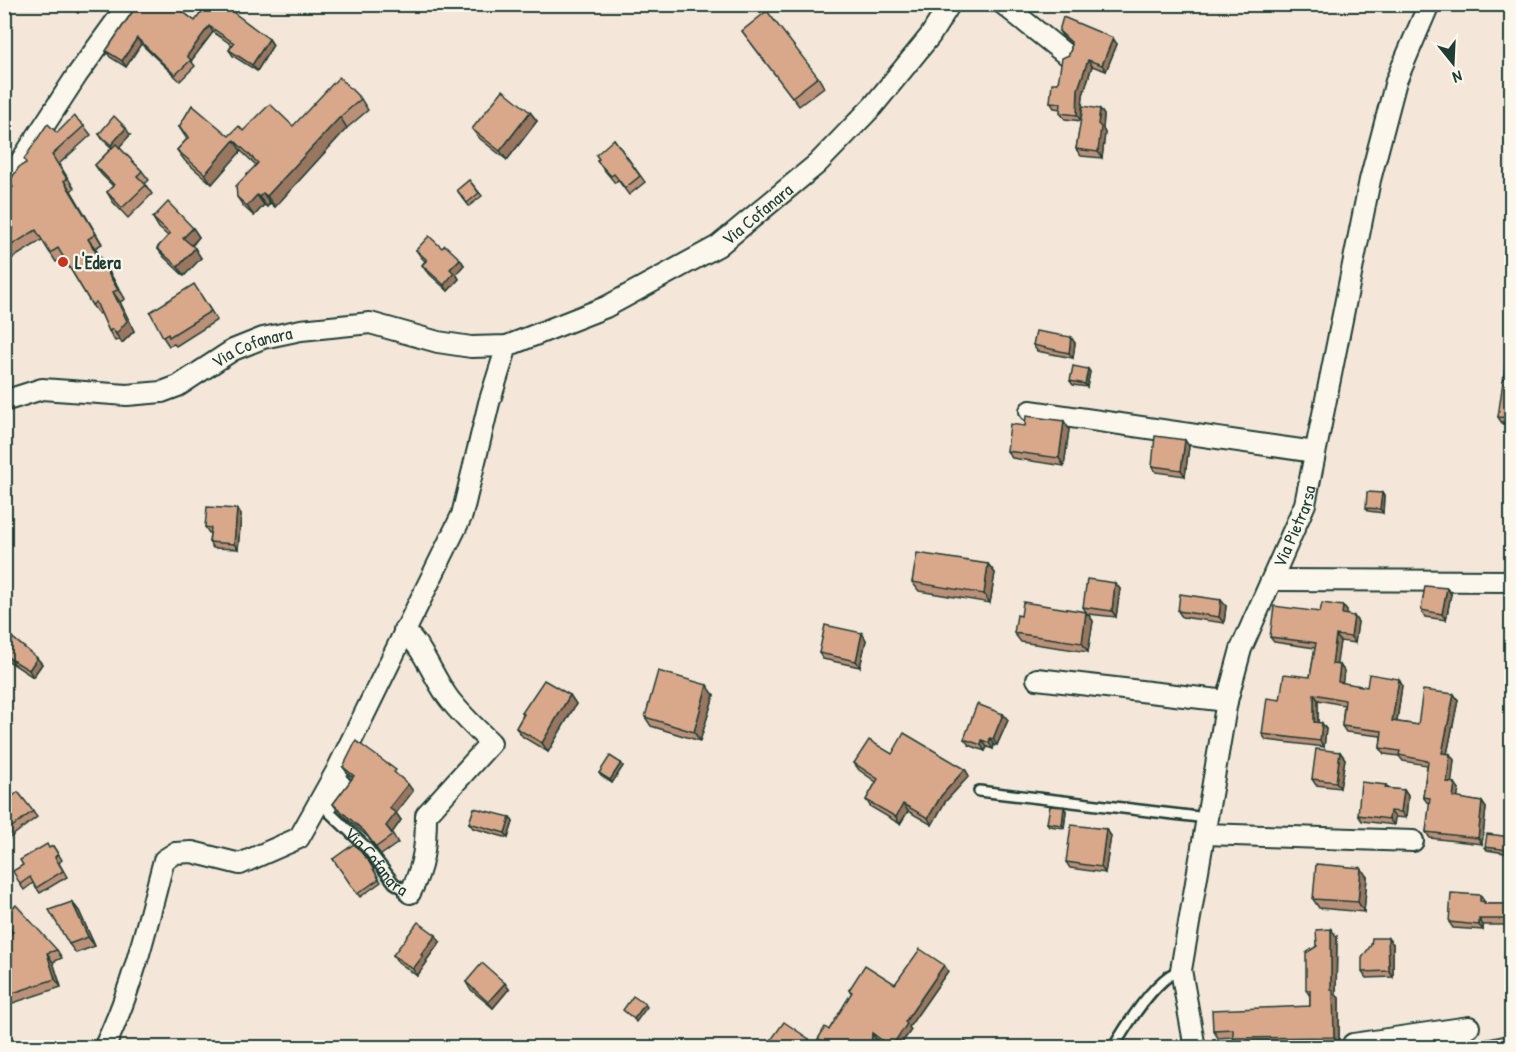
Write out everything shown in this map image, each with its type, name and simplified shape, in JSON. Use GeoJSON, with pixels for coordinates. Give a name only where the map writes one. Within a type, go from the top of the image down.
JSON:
{"type":"FeatureCollection","features":[{"type":"Feature","properties":{"kind":"street","name":"Via Cofanara"},"geometry":{"type":"LineString","coordinates":[[5,395],[42,389],[127,395],[162,392],[177,386],[233,350],[264,338],[346,324],[370,323],[460,346],[507,346],[606,307],[718,246],[817,164],[873,106],[930,36],[950,4]]}},
{"type":"Feature","properties":{"kind":"street"},"geometry":{"type":"LineString","coordinates":[[1003,4],[1064,53]]}},
{"type":"Feature","properties":{"kind":"street","name":"Via Pietrarsa"},"geometry":{"type":"LineString","coordinates":[[1195,1047],[1181,970],[1227,701],[1241,649],[1305,504],[1370,180],[1396,81],[1429,4]]}},
{"type":"Feature","properties":{"kind":"street"},"geometry":{"type":"LineString","coordinates":[[4,187],[77,75],[122,13]]}},
{"type":"Feature","properties":{"kind":"street"},"geometry":{"type":"LineString","coordinates":[[104,1047],[118,1018],[133,976],[164,860],[175,853],[192,852],[240,864],[299,838],[336,772],[462,516],[489,404],[507,346]]}},
{"type":"Feature","properties":{"kind":"street"},"geometry":{"type":"LineString","coordinates":[[1029,411],[1315,452]]}},
{"type":"Feature","properties":{"kind":"street"},"geometry":{"type":"LineString","coordinates":[[1273,580],[1512,581]]}},
{"type":"Feature","properties":{"kind":"street","name":"Via Cofanara"},"geometry":{"type":"LineString","coordinates":[[404,630],[419,644],[437,680],[452,702],[492,743],[426,815],[426,849],[420,874],[410,893]]}},
{"type":"Feature","properties":{"kind":"street"},"geometry":{"type":"LineString","coordinates":[[1037,679],[1227,701]]}},
{"type":"Feature","properties":{"kind":"street"},"geometry":{"type":"LineString","coordinates":[[1206,826],[1413,841]]}},
{"type":"Feature","properties":{"kind":"street"},"geometry":{"type":"LineString","coordinates":[[1354,1047],[1353,1044],[1469,1027]]}},
{"type":"Feature","properties":{"kind":"lane","name":"Via Cofanara"},"geometry":{"type":"LineString","coordinates":[[336,772],[346,783],[329,812],[368,849],[394,883],[410,893]]}},
{"type":"Feature","properties":{"kind":"lane"},"geometry":{"type":"LineString","coordinates":[[979,791],[1206,826]]}},
{"type":"Feature","properties":{"kind":"lane"},"geometry":{"type":"LineString","coordinates":[[1113,1047],[1143,1003],[1172,972],[1181,970]]}},
{"type":"Feature","properties":{"kind":"building"},"geometry":{"type":"Polygon","coordinates":[[[131,4],[172,4],[195,21],[207,4],[222,4],[269,39],[252,65],[229,50],[234,43],[209,26],[187,56],[191,60],[175,75],[137,38],[122,61],[106,51],[135,8],[131,4]]]}},
{"type":"Feature","properties":{"kind":"building"},"geometry":{"type":"Polygon","coordinates":[[[767,11],[818,77],[792,97],[742,31],[767,11]]]}},
{"type":"Feature","properties":{"kind":"building"},"geometry":{"type":"Polygon","coordinates":[[[1063,17],[1113,38],[1102,65],[1088,60],[1078,89],[1077,115],[1060,113],[1061,103],[1050,102],[1052,83],[1058,83],[1062,58],[1069,55],[1071,49],[1071,42],[1059,31],[1063,17]]]}},
{"type":"Feature","properties":{"kind":"building"},"geometry":{"type":"Polygon","coordinates":[[[339,77],[361,99],[340,117],[267,196],[263,193],[259,197],[257,195],[247,206],[237,197],[236,186],[258,163],[234,140],[205,174],[177,150],[189,137],[179,127],[192,105],[229,136],[239,126],[243,131],[270,104],[293,126],[339,77]]]}},
{"type":"Feature","properties":{"kind":"building"},"geometry":{"type":"Polygon","coordinates":[[[503,90],[530,112],[500,151],[472,129],[503,90]]]}},
{"type":"Feature","properties":{"kind":"building"},"geometry":{"type":"Polygon","coordinates":[[[1083,106],[1100,109],[1098,124],[1101,127],[1098,152],[1076,149],[1083,106]]]}},
{"type":"Feature","properties":{"kind":"building"},"geometry":{"type":"Polygon","coordinates":[[[74,116],[84,126],[52,155],[67,179],[64,181],[96,234],[88,239],[118,290],[113,292],[127,321],[116,334],[113,329],[109,331],[96,302],[92,305],[58,248],[50,253],[36,230],[4,250],[4,234],[13,229],[4,215],[4,192],[13,187],[9,182],[19,167],[26,163],[24,159],[46,126],[48,124],[57,133],[74,116]]]}},
{"type":"Feature","properties":{"kind":"building"},"geometry":{"type":"Polygon","coordinates":[[[114,116],[126,128],[111,145],[99,134],[114,116]]]}},
{"type":"Feature","properties":{"kind":"building"},"geometry":{"type":"Polygon","coordinates":[[[614,139],[640,176],[625,188],[614,174],[611,176],[597,161],[599,159],[596,155],[614,139]]]}},
{"type":"Feature","properties":{"kind":"building"},"geometry":{"type":"Polygon","coordinates":[[[116,144],[142,171],[137,176],[146,185],[122,208],[107,192],[114,185],[95,165],[116,144]]]}},
{"type":"Feature","properties":{"kind":"building"},"geometry":{"type":"Polygon","coordinates":[[[469,180],[479,193],[467,203],[457,190],[469,180]]]}},
{"type":"Feature","properties":{"kind":"building"},"geometry":{"type":"Polygon","coordinates":[[[168,202],[193,228],[183,238],[195,248],[178,267],[157,248],[170,234],[153,218],[168,202]]]}},
{"type":"Feature","properties":{"kind":"building"},"geometry":{"type":"Polygon","coordinates":[[[429,236],[442,248],[445,245],[460,259],[450,269],[454,273],[444,285],[422,265],[427,260],[416,250],[429,236]]]}},
{"type":"Feature","properties":{"kind":"building"},"geometry":{"type":"Polygon","coordinates":[[[194,284],[211,311],[169,337],[168,334],[163,337],[150,312],[194,284]]]}},
{"type":"Feature","properties":{"kind":"building"},"geometry":{"type":"Polygon","coordinates":[[[1036,331],[1071,337],[1069,353],[1033,345],[1036,331]]]}},
{"type":"Feature","properties":{"kind":"building"},"geometry":{"type":"Polygon","coordinates":[[[1073,366],[1088,369],[1085,384],[1070,381],[1073,366]]]}},
{"type":"Feature","properties":{"kind":"building"},"geometry":{"type":"Polygon","coordinates":[[[1505,367],[1512,368],[1512,418],[1498,417],[1505,367]]]}},
{"type":"Feature","properties":{"kind":"building"},"geometry":{"type":"Polygon","coordinates":[[[1026,416],[1064,421],[1059,458],[1007,451],[1010,424],[1025,426],[1026,416]]]}},
{"type":"Feature","properties":{"kind":"building"},"geometry":{"type":"Polygon","coordinates":[[[1155,436],[1185,440],[1181,470],[1152,466],[1155,436]]]}},
{"type":"Feature","properties":{"kind":"building"},"geometry":{"type":"Polygon","coordinates":[[[1367,492],[1382,493],[1380,509],[1366,508],[1367,492]]]}},
{"type":"Feature","properties":{"kind":"building"},"geometry":{"type":"Polygon","coordinates":[[[207,507],[237,509],[234,544],[209,542],[211,528],[205,527],[207,507]]]}},
{"type":"Feature","properties":{"kind":"building"},"geometry":{"type":"Polygon","coordinates":[[[917,553],[988,564],[984,594],[912,582],[917,553]]]}},
{"type":"Feature","properties":{"kind":"building"},"geometry":{"type":"Polygon","coordinates":[[[1087,579],[1115,583],[1112,611],[1083,607],[1087,579]]]}},
{"type":"Feature","properties":{"kind":"building"},"geometry":{"type":"Polygon","coordinates":[[[1425,586],[1447,588],[1442,614],[1421,610],[1425,586]]]}},
{"type":"Feature","properties":{"kind":"building"},"geometry":{"type":"Polygon","coordinates":[[[1180,594],[1221,600],[1219,617],[1178,611],[1180,594]]]}},
{"type":"Feature","properties":{"kind":"building"},"geometry":{"type":"Polygon","coordinates":[[[1023,602],[1086,612],[1082,643],[1014,633],[1017,615],[1021,616],[1023,602]]]}},
{"type":"Feature","properties":{"kind":"building"},"geometry":{"type":"Polygon","coordinates":[[[1322,603],[1343,606],[1342,614],[1354,616],[1351,637],[1336,635],[1332,664],[1340,665],[1338,682],[1367,687],[1369,674],[1399,679],[1392,721],[1418,725],[1423,690],[1454,694],[1442,753],[1450,754],[1447,782],[1455,783],[1453,797],[1482,802],[1478,838],[1426,832],[1430,798],[1423,797],[1428,761],[1399,755],[1400,751],[1380,748],[1382,731],[1342,726],[1345,700],[1314,694],[1314,722],[1322,723],[1320,741],[1262,734],[1267,698],[1280,700],[1284,674],[1310,677],[1316,643],[1270,637],[1274,606],[1320,612],[1322,603]]]}},
{"type":"Feature","properties":{"kind":"building"},"geometry":{"type":"Polygon","coordinates":[[[825,625],[862,633],[856,661],[819,653],[825,625]]]}},
{"type":"Feature","properties":{"kind":"building"},"geometry":{"type":"Polygon","coordinates":[[[4,631],[37,658],[29,670],[4,655],[4,631]]]}},
{"type":"Feature","properties":{"kind":"building"},"geometry":{"type":"Polygon","coordinates":[[[658,671],[707,685],[694,732],[645,717],[658,671]]]}},
{"type":"Feature","properties":{"kind":"building"},"geometry":{"type":"Polygon","coordinates":[[[544,680],[570,695],[542,743],[516,728],[524,714],[522,713],[544,680]]]}},
{"type":"Feature","properties":{"kind":"building"},"geometry":{"type":"Polygon","coordinates":[[[977,704],[1003,714],[993,739],[990,738],[989,743],[982,740],[981,745],[964,739],[977,704]]]}},
{"type":"Feature","properties":{"kind":"building"},"geometry":{"type":"Polygon","coordinates":[[[904,733],[965,769],[941,796],[928,818],[903,804],[896,817],[866,800],[878,779],[854,763],[869,740],[892,754],[904,733]]]}},
{"type":"Feature","properties":{"kind":"building"},"geometry":{"type":"Polygon","coordinates":[[[356,741],[396,770],[394,772],[408,784],[389,808],[396,813],[386,826],[393,835],[376,847],[364,831],[333,804],[354,776],[343,767],[356,741]]]}},
{"type":"Feature","properties":{"kind":"building"},"geometry":{"type":"Polygon","coordinates":[[[1316,749],[1340,752],[1336,782],[1312,779],[1316,749]]]}},
{"type":"Feature","properties":{"kind":"building"},"geometry":{"type":"Polygon","coordinates":[[[610,756],[621,763],[610,780],[599,773],[610,756]]]}},
{"type":"Feature","properties":{"kind":"building"},"geometry":{"type":"Polygon","coordinates":[[[1361,782],[1404,790],[1401,812],[1390,811],[1389,819],[1358,815],[1361,782]]]}},
{"type":"Feature","properties":{"kind":"building"},"geometry":{"type":"Polygon","coordinates":[[[18,792],[33,811],[4,833],[4,803],[18,792]]]}},
{"type":"Feature","properties":{"kind":"building"},"geometry":{"type":"Polygon","coordinates":[[[1050,806],[1064,807],[1062,825],[1047,823],[1050,806]]]}},
{"type":"Feature","properties":{"kind":"building"},"geometry":{"type":"Polygon","coordinates":[[[474,808],[510,817],[505,833],[469,823],[474,808]]]}},
{"type":"Feature","properties":{"kind":"building"},"geometry":{"type":"Polygon","coordinates":[[[1071,825],[1106,829],[1101,867],[1066,862],[1071,825]]]}},
{"type":"Feature","properties":{"kind":"building"},"geometry":{"type":"Polygon","coordinates":[[[1487,834],[1511,837],[1509,850],[1485,847],[1487,834]]]}},
{"type":"Feature","properties":{"kind":"building"},"geometry":{"type":"Polygon","coordinates":[[[47,844],[49,848],[53,846],[58,854],[55,857],[63,871],[36,888],[30,877],[20,884],[13,871],[23,865],[20,860],[47,844]]]}},
{"type":"Feature","properties":{"kind":"building"},"geometry":{"type":"Polygon","coordinates":[[[354,844],[368,860],[379,879],[357,894],[333,859],[354,844]]]}},
{"type":"Feature","properties":{"kind":"building"},"geometry":{"type":"Polygon","coordinates":[[[1316,864],[1361,868],[1358,902],[1313,899],[1316,864]]]}},
{"type":"Feature","properties":{"kind":"building"},"geometry":{"type":"Polygon","coordinates":[[[1451,893],[1480,895],[1480,901],[1485,902],[1484,904],[1512,904],[1512,919],[1479,919],[1479,925],[1449,922],[1451,893]]]}},
{"type":"Feature","properties":{"kind":"building"},"geometry":{"type":"Polygon","coordinates":[[[72,902],[88,937],[69,944],[49,910],[72,902]]]}},
{"type":"Feature","properties":{"kind":"building"},"geometry":{"type":"Polygon","coordinates":[[[16,905],[57,950],[47,953],[55,979],[4,996],[4,979],[6,979],[4,976],[4,939],[13,932],[4,923],[4,916],[16,905]]]}},
{"type":"Feature","properties":{"kind":"building"},"geometry":{"type":"Polygon","coordinates":[[[418,922],[436,935],[413,969],[393,955],[418,922]]]}},
{"type":"Feature","properties":{"kind":"building"},"geometry":{"type":"Polygon","coordinates":[[[1331,929],[1334,1037],[1233,1038],[1233,1029],[1213,1030],[1212,1010],[1310,1006],[1310,990],[1306,990],[1306,953],[1317,946],[1316,930],[1331,929]]]}},
{"type":"Feature","properties":{"kind":"building"},"geometry":{"type":"Polygon","coordinates":[[[1372,938],[1388,938],[1389,971],[1362,972],[1362,958],[1371,945],[1372,938]]]}},
{"type":"Feature","properties":{"kind":"building"},"geometry":{"type":"Polygon","coordinates":[[[920,949],[944,965],[905,1022],[907,1024],[891,1047],[872,1033],[871,1047],[832,1047],[818,1039],[825,1027],[829,1030],[852,992],[849,990],[865,965],[895,984],[920,949]]]}},
{"type":"Feature","properties":{"kind":"building"},"geometry":{"type":"Polygon","coordinates":[[[482,963],[505,983],[488,1002],[466,982],[482,963]]]}},
{"type":"Feature","properties":{"kind":"building"},"geometry":{"type":"Polygon","coordinates":[[[633,996],[645,1004],[634,1019],[623,1010],[633,996]]]}},
{"type":"Feature","properties":{"kind":"building"},"geometry":{"type":"Polygon","coordinates":[[[784,1022],[809,1039],[803,1047],[766,1047],[784,1022]]]}},
{"type":"Feature","properties":{"kind":"building"},"geometry":{"type":"Polygon","coordinates":[[[1512,1034],[1512,1047],[1452,1047],[1512,1034]]]}},
{"type":"Feature","properties":{"kind":"building"},"geometry":{"type":"Polygon","coordinates":[[[965,1041],[971,1047],[959,1047],[965,1041]]]}},
{"type":"Feature","properties":{"kind":"place","name":"L'Edera"},"geometry":{"type":"Point","coordinates":[63,262]}}]}
